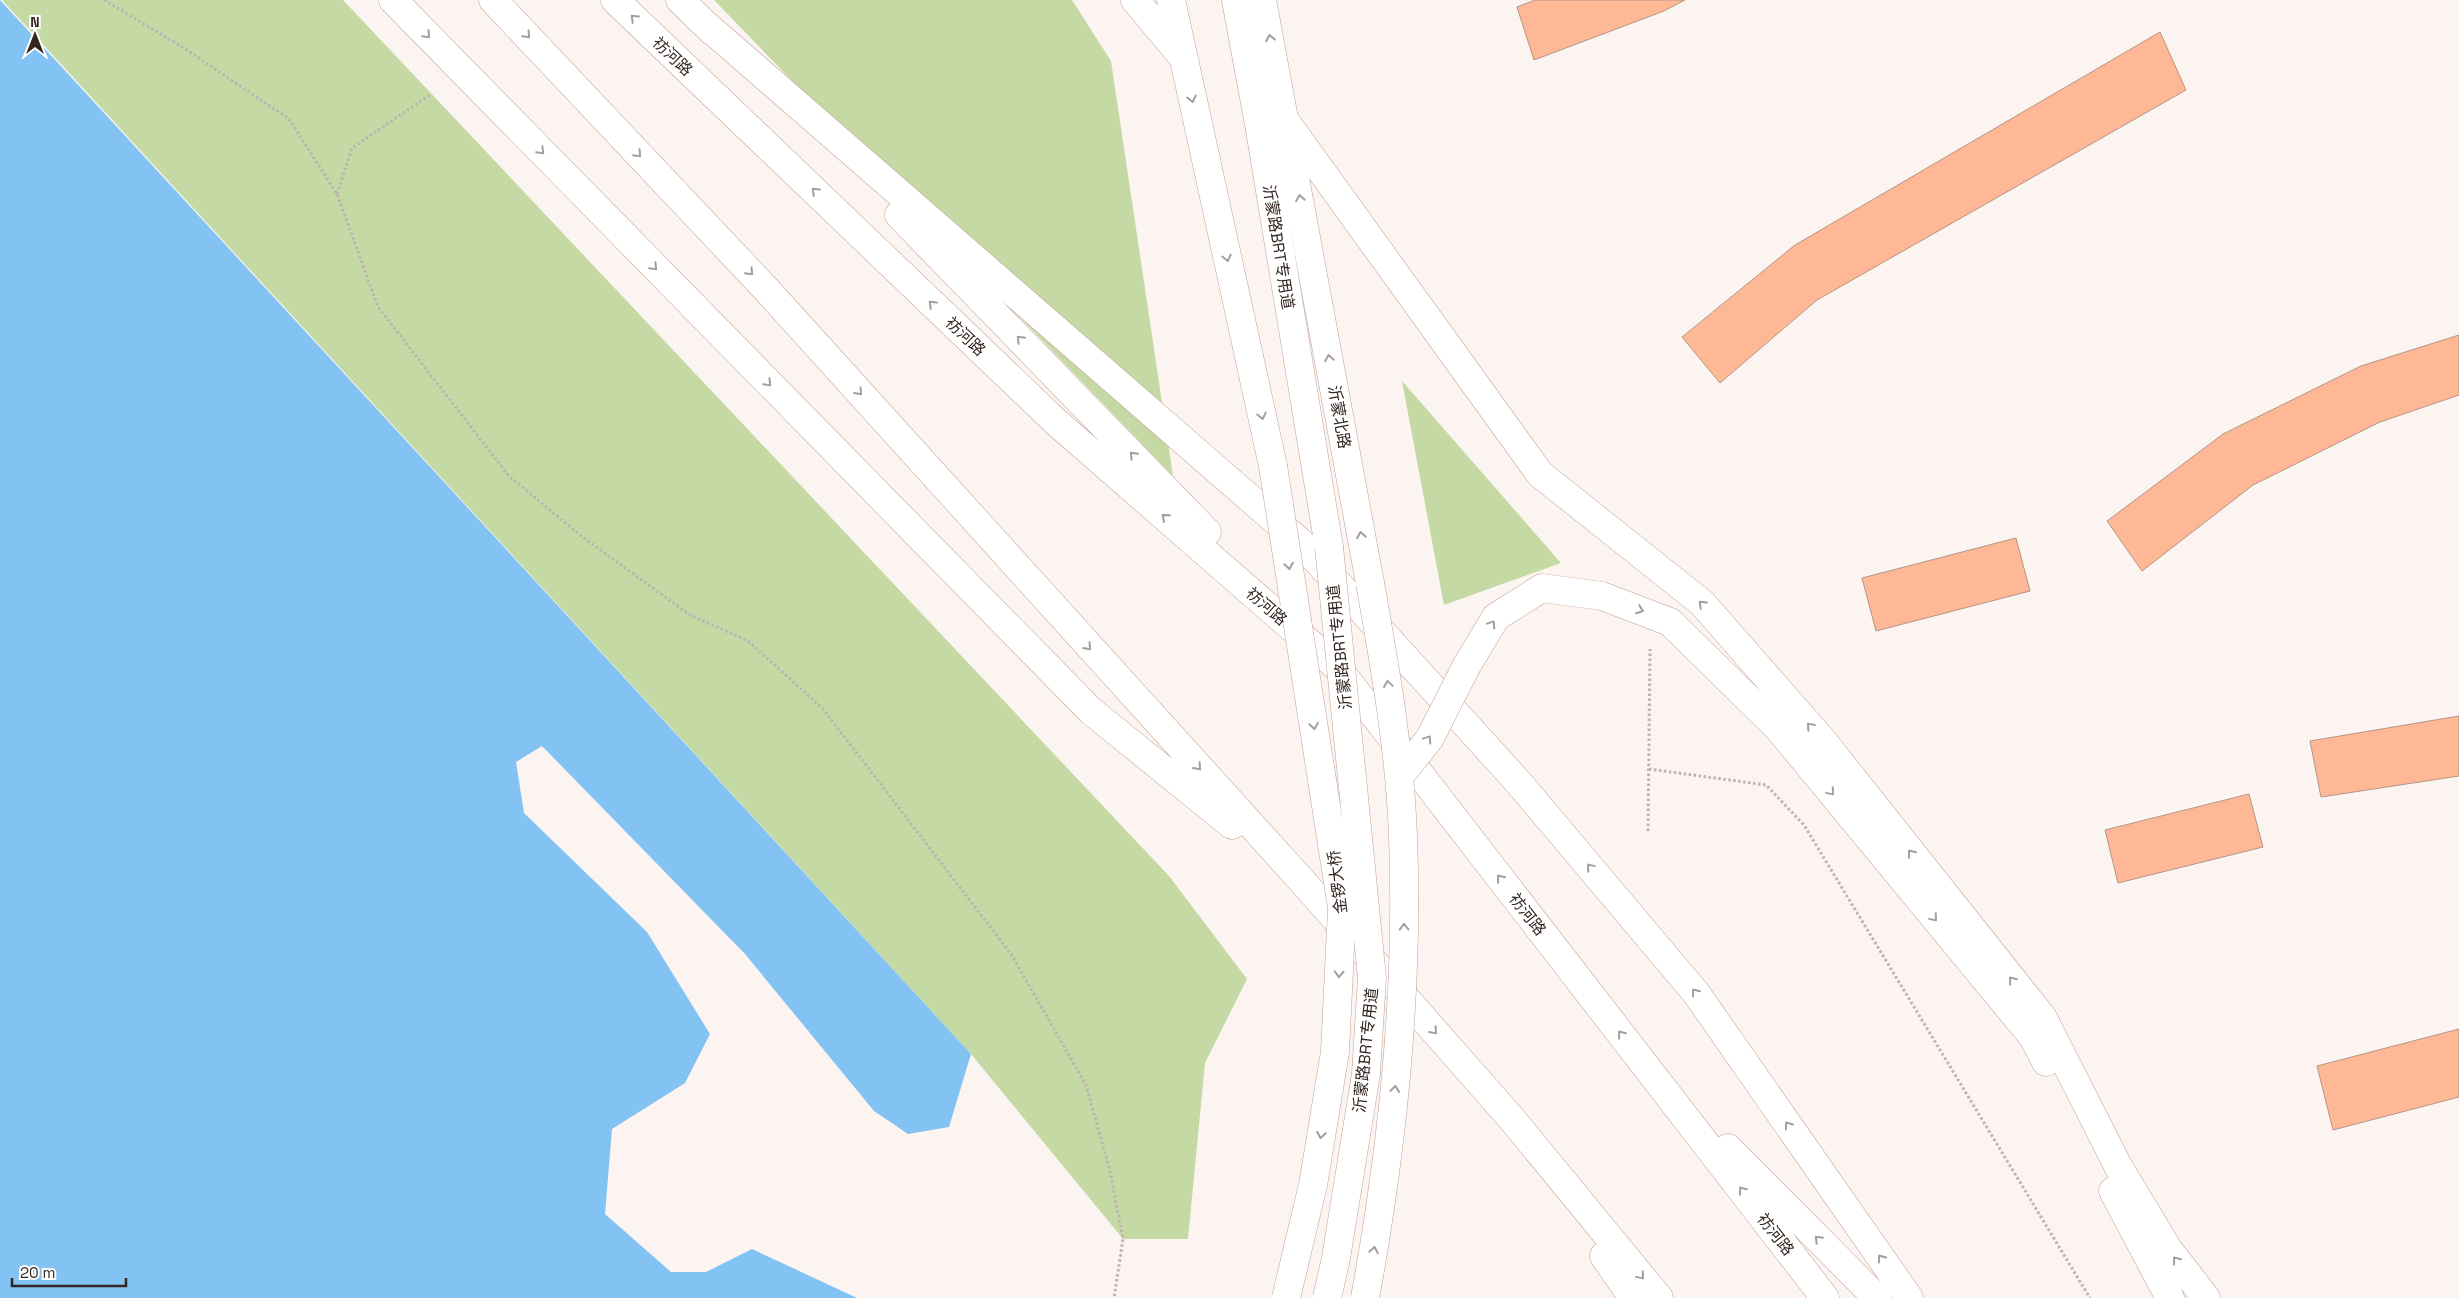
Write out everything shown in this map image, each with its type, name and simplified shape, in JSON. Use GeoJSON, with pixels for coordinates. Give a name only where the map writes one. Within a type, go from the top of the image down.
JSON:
{"type":"FeatureCollection","features":[{"type":"Feature","properties":{"kind":"main road"},"geometry":{"type":"LineString","coordinates":[[393,0],[1091,711],[1303,882]]}},
{"type":"Feature","properties":{"kind":"main road"},"geometry":{"type":"LineString","coordinates":[[494,0],[766,289],[1303,882],[1511,1118],[1660,1298]]}},
{"type":"Feature","properties":{"kind":"main road","name":"祊河路"},"geometry":{"type":"LineString","coordinates":[[615,0],[1056,422],[1337,666],[1825,1298]]}},
{"type":"Feature","properties":{"kind":"main road"},"geometry":{"type":"LineString","coordinates":[[1135,0],[1182,56]]}},
{"type":"Feature","properties":{"kind":"main road"},"geometry":{"type":"LineString","coordinates":[[1171,0],[1182,56]]}},
{"type":"Feature","properties":{"kind":"main road","name":"沂蒙路BRT专用道"},"geometry":{"type":"LineString","coordinates":[[1236,0],[1260,130],[1329,547],[1372,978],[1366,1074],[1336,1258],[1326,1298]]}},
{"type":"Feature","properties":{"kind":"main road","name":"沂蒙北路"},"geometry":{"type":"LineString","coordinates":[[1262,0],[1286,122],[1388,684],[1399,777],[1403,836],[1404,942],[1400,1046],[1382,1207],[1365,1298]]}},
{"type":"Feature","properties":{"kind":"main road"},"geometry":{"type":"LineString","coordinates":[[689,9],[926,242],[1337,666]]}},
{"type":"Feature","properties":{"kind":"main road"},"geometry":{"type":"LineString","coordinates":[[689,9],[1300,542],[1519,783],[1696,993],[1909,1298]]}},
{"type":"Feature","properties":{"kind":"main road","name":"金锣大桥"},"geometry":{"type":"LineString","coordinates":[[1182,56],[1273,466],[1342,908],[1335,1052],[1313,1185],[1286,1298]]}},
{"type":"Feature","properties":{"kind":"main road"},"geometry":{"type":"LineString","coordinates":[[1286,122],[1540,474],[1702,603],[1823,741],[2042,1018],[2118,1166],[2168,1249],[2206,1298]]}},
{"type":"Feature","properties":{"kind":"main road"},"geometry":{"type":"LineString","coordinates":[[1399,777],[1430,738],[1467,665],[1496,617],[1542,588],[1602,596],[1670,622],[1779,729],[2033,1037],[2170,1298]]}},
{"type":"Feature","properties":{"kind":"main road"},"geometry":{"type":"LineString","coordinates":[[1646,1066],[1877,1298]]}},
{"type":"Feature","properties":{"kind":"main road"},"geometry":{"type":"LineString","coordinates":[[1511,1118],[1633,1298]]}},
{"type":"Feature","properties":{"kind":"path"},"geometry":{"type":"LineString","coordinates":[[104,0],[187,50],[289,120],[337,194],[378,307],[509,476],[581,536],[690,615],[748,641],[823,709],[1011,954],[1086,1084],[1110,1171],[1122,1239],[1114,1298]]}},
{"type":"Feature","properties":{"kind":"path"},"geometry":{"type":"LineString","coordinates":[[337,194],[352,148],[431,94]]}},
{"type":"Feature","properties":{"kind":"path"},"geometry":{"type":"LineString","coordinates":[[1648,832],[1650,644]]}},
{"type":"Feature","properties":{"kind":"path"},"geometry":{"type":"LineString","coordinates":[[1649,769],[1766,785],[1804,825],[2090,1298]]}},
{"type":"Feature","properties":{"kind":"green space"},"geometry":{"type":"Polygon","coordinates":[[[2,0],[343,0],[1169,876],[1247,979],[1205,1063],[1188,1239],[1123,1239],[971,1054],[2,0]]]}},
{"type":"Feature","properties":{"kind":"green space"},"geometry":{"type":"Polygon","coordinates":[[[714,0],[1072,0],[1111,61],[1173,476],[714,0]]]}},
{"type":"Feature","properties":{"kind":"green space"},"geometry":{"type":"Polygon","coordinates":[[[1402,381],[1561,563],[1444,605],[1402,381]]]}},
{"type":"Feature","properties":{"kind":"water"},"geometry":{"type":"Polygon","coordinates":[[[0,0],[971,1054],[949,1127],[908,1134],[874,1111],[745,954],[542,746],[516,762],[524,813],[647,932],[710,1034],[685,1083],[612,1129],[605,1214],[671,1272],[706,1272],[752,1249],[857,1298],[0,1298],[0,0]]]}},
{"type":"Feature","properties":{"kind":"building"},"geometry":{"type":"Polygon","coordinates":[[[1535,0],[1685,0],[1664,11],[1534,60],[1517,7],[1535,0]]]}},
{"type":"Feature","properties":{"kind":"building"},"geometry":{"type":"Polygon","coordinates":[[[2160,32],[2186,90],[1817,300],[1720,383],[1682,337],[1795,245],[2160,32]]]}},
{"type":"Feature","properties":{"kind":"building"},"geometry":{"type":"Polygon","coordinates":[[[2459,335],[2459,395],[2380,422],[2253,485],[2142,571],[2107,521],[2223,434],[2361,366],[2459,335]]]}},
{"type":"Feature","properties":{"kind":"building"},"geometry":{"type":"Polygon","coordinates":[[[2016,538],[2030,591],[1876,631],[1862,578],[2016,538]]]}},
{"type":"Feature","properties":{"kind":"building"},"geometry":{"type":"Polygon","coordinates":[[[2459,716],[2459,776],[2321,797],[2310,741],[2459,716]]]}},
{"type":"Feature","properties":{"kind":"building"},"geometry":{"type":"Polygon","coordinates":[[[2249,794],[2263,847],[2118,883],[2105,830],[2249,794]]]}},
{"type":"Feature","properties":{"kind":"building"},"geometry":{"type":"Polygon","coordinates":[[[2459,1029],[2459,1097],[2333,1130],[2317,1066],[2459,1029]]]}}]}
